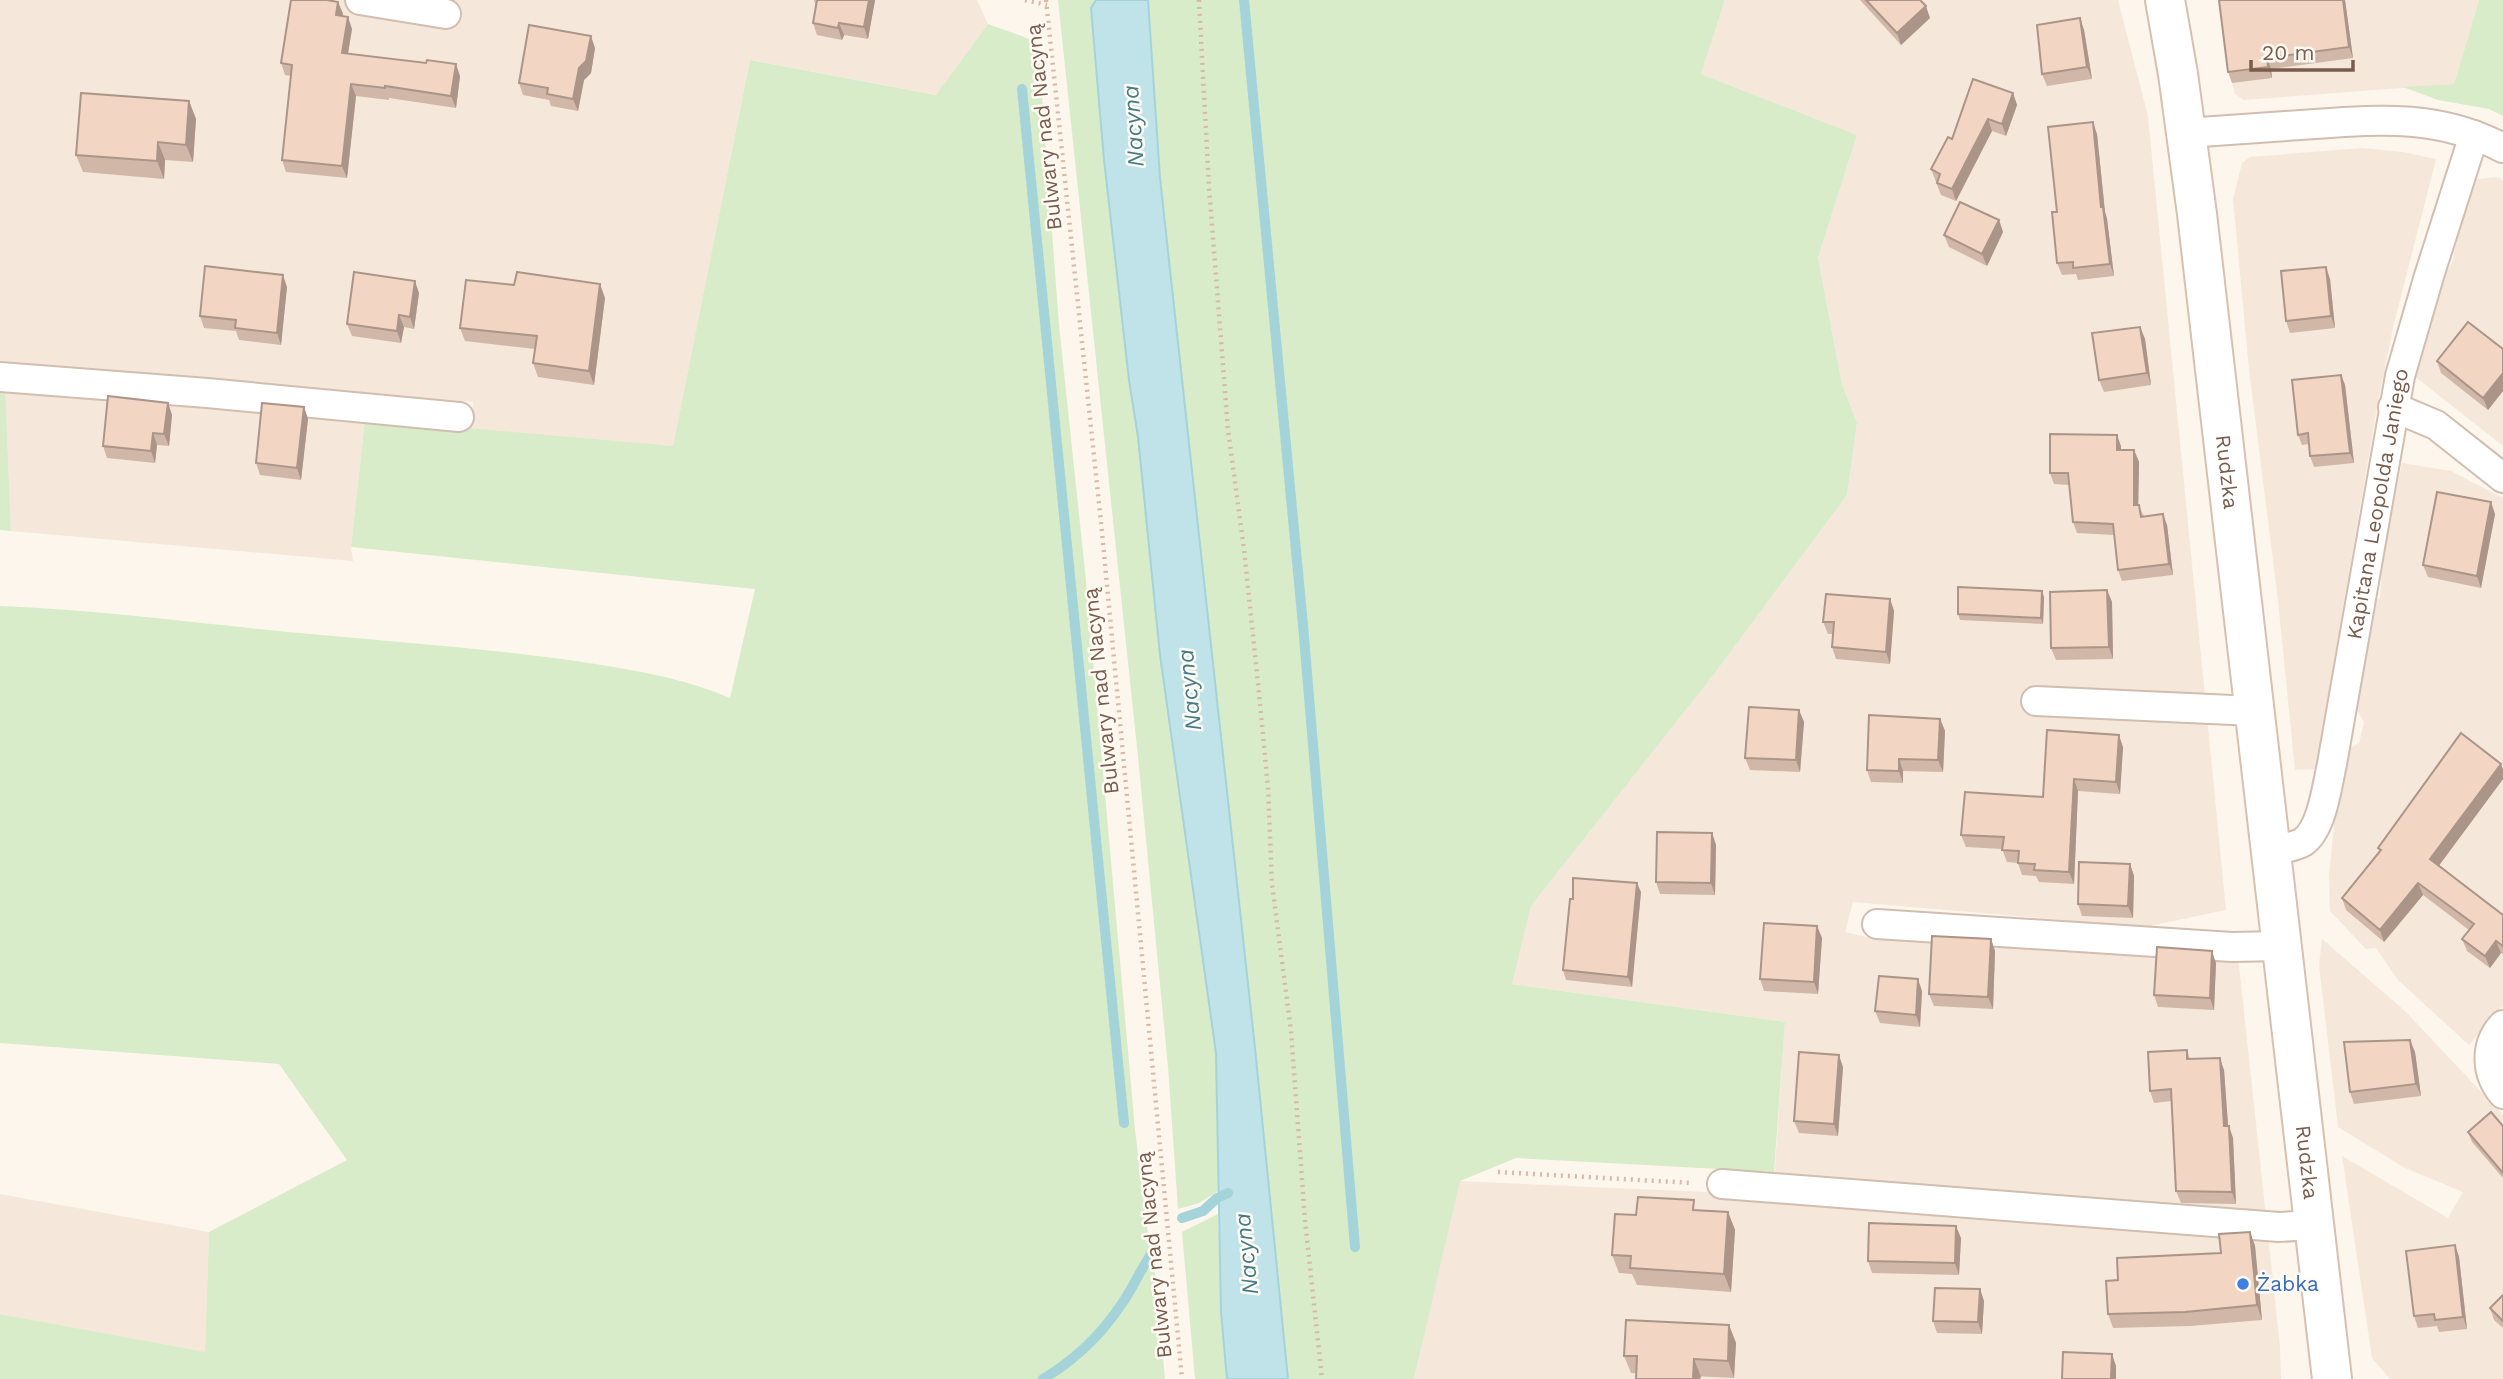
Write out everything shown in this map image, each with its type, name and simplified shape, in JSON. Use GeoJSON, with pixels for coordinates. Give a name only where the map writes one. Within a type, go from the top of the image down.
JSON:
{"type":"FeatureCollection","features":[{"type":"Feature","properties":{"kind":"main road","name":"Rudzka"},"geometry":{"type":"LineString","coordinates":[[2165,0],[2186,133],[2332,1379]]}},
{"type":"Feature","properties":{"kind":"street"},"geometry":{"type":"LineString","coordinates":[[360,0],[446,14]]}},
{"type":"Feature","properties":{"kind":"street"},"geometry":{"type":"LineString","coordinates":[[2186,133],[2386,120],[2436,124],[2474,135],[2503,148]]}},
{"type":"Feature","properties":{"kind":"street","name":"Kapitana Leopolda Janiego"},"geometry":{"type":"LineString","coordinates":[[2270,850],[2302,842],[2312,834],[2317,824],[2332,764],[2393,407],[2429,275],[2474,135]]}},
{"type":"Feature","properties":{"kind":"street"},"geometry":{"type":"LineString","coordinates":[[0,377],[459,417]]}},
{"type":"Feature","properties":{"kind":"street"},"geometry":{"type":"LineString","coordinates":[[2393,407],[2436,425],[2503,478]]}},
{"type":"Feature","properties":{"kind":"street"},"geometry":{"type":"LineString","coordinates":[[2036,701],[2254,711]]}},
{"type":"Feature","properties":{"kind":"street"},"geometry":{"type":"LineString","coordinates":[[1877,924],[2232,947],[2282,946]]}},
{"type":"Feature","properties":{"kind":"street"},"geometry":{"type":"LineString","coordinates":[[2503,1025],[2492,1041],[2489,1057],[2493,1078],[2503,1094]]}},
{"type":"Feature","properties":{"kind":"street"},"geometry":{"type":"LineString","coordinates":[[1722,1184],[2279,1227],[2314,1225]]}},
{"type":"Feature","properties":{"kind":"path"},"geometry":{"type":"LineString","coordinates":[[1025,0],[1047,3]]}},
{"type":"Feature","properties":{"kind":"path"},"geometry":{"type":"LineString","coordinates":[[1199,0],[1208,175],[1228,430],[1244,549],[1268,788],[1272,884],[1291,1031],[1305,1220],[1322,1379]]}},
{"type":"Feature","properties":{"kind":"path","name":"Bulwary nad Nacyną"},"geometry":{"type":"LineString","coordinates":[[1047,3],[1102,532],[1182,1379]]}},
{"type":"Feature","properties":{"kind":"path"},"geometry":{"type":"LineString","coordinates":[[1497,1172],[1722,1184]]}},
{"type":"Feature","properties":{"kind":"shaded area"},"geometry":{"type":"Polygon","coordinates":[[[0,0],[977,0],[988,24],[937,95],[750,60],[673,446],[470,435],[473,402],[0,361],[0,0]]]}},
{"type":"Feature","properties":{"kind":"shaded area"},"geometry":{"type":"Polygon","coordinates":[[[1725,0],[2118,0],[2148,116],[2226,910],[2145,927],[1853,902],[1845,932],[1870,938],[2238,956],[2280,1347],[2281,1379],[1414,1379],[1459,1181],[1773,1195],[1785,1022],[1512,984],[1531,906],[1715,673],[1847,495],[1857,423],[1842,384],[1818,258],[1857,135],[1701,74],[1725,0]]]}},
{"type":"Feature","properties":{"kind":"shaded area"},"geometry":{"type":"Polygon","coordinates":[[[2222,0],[2479,0],[2454,84],[2244,100],[2235,94],[2232,83],[2222,0]]]}},
{"type":"Feature","properties":{"kind":"shaded area"},"geometry":{"type":"Polygon","coordinates":[[[2362,148],[2436,159],[2393,328],[2377,407],[2316,769],[2295,770],[2278,601],[2249,370],[2233,199],[2242,163],[2250,157],[2362,148]]]}},
{"type":"Feature","properties":{"kind":"shaded area"},"geometry":{"type":"Polygon","coordinates":[[[2498,177],[2503,181],[2503,446],[2413,375],[2445,275],[2452,263],[2464,208],[2476,179],[2498,177]]]}},
{"type":"Feature","properties":{"kind":"shaded area"},"geometry":{"type":"Polygon","coordinates":[[[5,382],[365,419],[351,547],[353,561],[11,531],[5,382]]]}},
{"type":"Feature","properties":{"kind":"shaded area"},"geometry":{"type":"Polygon","coordinates":[[[2402,463],[2451,471],[2503,498],[2503,1005],[2469,1045],[2398,980],[2376,948],[2366,949],[2330,911],[2329,875],[2336,805],[2345,751],[2359,743],[2364,722],[2353,703],[2373,602],[2380,598],[2384,546],[2402,463]]]}},
{"type":"Feature","properties":{"kind":"shaded area"},"geometry":{"type":"Polygon","coordinates":[[[2322,939],[2405,1011],[2503,1115],[2503,1379],[2390,1379],[2372,1358],[2342,1156],[2448,1218],[2463,1192],[2405,1168],[2338,1127],[2319,965],[2322,939]]]}},
{"type":"Feature","properties":{"kind":"shaded area"},"geometry":{"type":"Polygon","coordinates":[[[0,1194],[209,1232],[205,1353],[0,1314],[0,1194]]]}},
{"type":"Feature","properties":{"kind":"green space"},"geometry":{"type":"Polygon","coordinates":[[[1058,0],[1096,0],[1091,8],[1104,160],[1138,437],[1160,655],[1216,1053],[1218,1191],[1199,1203],[1178,1209],[1168,1067],[1138,757],[1058,0]]]}},
{"type":"Feature","properties":{"kind":"green space"},"geometry":{"type":"Polygon","coordinates":[[[1148,0],[1725,0],[1701,74],[1857,135],[1818,258],[1842,384],[1857,423],[1847,495],[1715,673],[1531,906],[1512,984],[1785,1022],[1774,1172],[1516,1158],[1460,1181],[1414,1379],[1288,1379],[1255,1048],[1160,178],[1148,0]]]}},
{"type":"Feature","properties":{"kind":"green space"},"geometry":{"type":"Polygon","coordinates":[[[2479,0],[2503,0],[2503,116],[2489,109],[2438,100],[2403,87],[2454,84],[2479,0]]]}},
{"type":"Feature","properties":{"kind":"green space"},"geometry":{"type":"Polygon","coordinates":[[[988,24],[1038,42],[1059,325],[1085,571],[1135,1129],[1157,1285],[1165,1379],[0,1379],[0,1314],[205,1352],[209,1232],[347,1160],[279,1064],[0,1043],[0,606],[121,615],[544,657],[654,675],[693,684],[730,698],[755,589],[351,547],[365,419],[673,446],[750,60],[936,95],[988,24]]]}},
{"type":"Feature","properties":{"kind":"green space"},"geometry":{"type":"Polygon","coordinates":[[[0,382],[5,382],[11,531],[0,530],[0,382]]]}},
{"type":"Feature","properties":{"kind":"green space"},"geometry":{"type":"Polygon","coordinates":[[[1218,1214],[1221,1312],[1227,1379],[1195,1379],[1182,1232],[1218,1214]]]}},
{"type":"Feature","properties":{"kind":"water","name":"Nacyna"},"geometry":{"type":"Polygon","coordinates":[[[1096,0],[1148,0],[1160,178],[1255,1048],[1288,1379],[1227,1379],[1221,1312],[1216,1053],[1160,655],[1138,437],[1104,160],[1091,8],[1096,0]]]}},
{"type":"Feature","properties":{"kind":"building"},"geometry":{"type":"Polygon","coordinates":[[[291,0],[338,2],[336,15],[348,17],[342,53],[456,64],[451,96],[351,84],[342,166],[282,160],[292,65],[281,63],[291,0]]]}},
{"type":"Feature","properties":{"kind":"building"},"geometry":{"type":"Polygon","coordinates":[[[817,0],[869,0],[864,27],[839,23],[838,28],[813,23],[817,0]]]}},
{"type":"Feature","properties":{"kind":"building"},"geometry":{"type":"Polygon","coordinates":[[[1866,0],[1920,0],[1926,6],[1897,33],[1866,0]]]}},
{"type":"Feature","properties":{"kind":"building"},"geometry":{"type":"Polygon","coordinates":[[[2219,0],[2343,0],[2349,47],[2267,58],[2268,67],[2228,72],[2219,0]]]}},
{"type":"Feature","properties":{"kind":"building"},"geometry":{"type":"Polygon","coordinates":[[[2080,18],[2087,67],[2042,74],[2037,25],[2080,18]]]}},
{"type":"Feature","properties":{"kind":"building"},"geometry":{"type":"Polygon","coordinates":[[[529,25],[591,36],[586,61],[579,68],[573,99],[547,94],[548,88],[519,83],[529,25]]]}},
{"type":"Feature","properties":{"kind":"building"},"geometry":{"type":"Polygon","coordinates":[[[1973,79],[2013,93],[2002,124],[1988,119],[1952,189],[1937,183],[1940,174],[1931,169],[1948,137],[1952,139],[1973,79]]]}},
{"type":"Feature","properties":{"kind":"building"},"geometry":{"type":"Polygon","coordinates":[[[81,93],[189,101],[186,145],[158,142],[157,161],[76,155],[81,93]]]}},
{"type":"Feature","properties":{"kind":"building"},"geometry":{"type":"Polygon","coordinates":[[[2093,122],[2101,207],[2110,264],[2073,268],[2073,262],[2057,263],[2052,212],[2057,212],[2048,127],[2093,122]]]}},
{"type":"Feature","properties":{"kind":"building"},"geometry":{"type":"Polygon","coordinates":[[[1960,202],[1999,220],[1982,254],[1944,235],[1960,202]]]}},
{"type":"Feature","properties":{"kind":"building"},"geometry":{"type":"Polygon","coordinates":[[[205,266],[283,275],[277,333],[235,328],[236,320],[200,316],[205,266]]]}},
{"type":"Feature","properties":{"kind":"building"},"geometry":{"type":"Polygon","coordinates":[[[2326,267],[2331,316],[2286,321],[2281,271],[2326,267]]]}},
{"type":"Feature","properties":{"kind":"building"},"geometry":{"type":"Polygon","coordinates":[[[354,272],[415,281],[410,317],[399,315],[397,331],[347,324],[354,272]]]}},
{"type":"Feature","properties":{"kind":"building"},"geometry":{"type":"Polygon","coordinates":[[[517,272],[600,284],[589,371],[533,363],[537,336],[460,328],[466,280],[514,285],[517,272]]]}},
{"type":"Feature","properties":{"kind":"building"},"geometry":{"type":"Polygon","coordinates":[[[2468,322],[2503,349],[2503,373],[2483,398],[2437,361],[2468,322]]]}},
{"type":"Feature","properties":{"kind":"building"},"geometry":{"type":"Polygon","coordinates":[[[2140,327],[2147,373],[2099,380],[2092,333],[2140,327]]]}},
{"type":"Feature","properties":{"kind":"building"},"geometry":{"type":"Polygon","coordinates":[[[2341,375],[2350,453],[2310,456],[2308,433],[2298,435],[2292,380],[2341,375]]]}},
{"type":"Feature","properties":{"kind":"building"},"geometry":{"type":"Polygon","coordinates":[[[108,396],[168,403],[164,434],[153,433],[151,451],[103,446],[108,396]]]}},
{"type":"Feature","properties":{"kind":"building"},"geometry":{"type":"Polygon","coordinates":[[[262,403],[304,407],[297,468],[256,463],[262,403]]]}},
{"type":"Feature","properties":{"kind":"building"},"geometry":{"type":"Polygon","coordinates":[[[2050,434],[2117,435],[2117,450],[2134,450],[2134,505],[2139,505],[2141,517],[2163,514],[2169,564],[2118,570],[2113,524],[2073,522],[2068,473],[2050,473],[2050,434]]]}},
{"type":"Feature","properties":{"kind":"building"},"geometry":{"type":"Polygon","coordinates":[[[2437,492],[2491,502],[2477,576],[2423,565],[2437,492]]]}},
{"type":"Feature","properties":{"kind":"building"},"geometry":{"type":"Polygon","coordinates":[[[1958,587],[2042,591],[2041,618],[1958,614],[1958,587]]]}},
{"type":"Feature","properties":{"kind":"building"},"geometry":{"type":"Polygon","coordinates":[[[2107,590],[2109,647],[2051,648],[2050,592],[2107,590]]]}},
{"type":"Feature","properties":{"kind":"building"},"geometry":{"type":"Polygon","coordinates":[[[1826,594],[1890,599],[1886,652],[1832,647],[1834,622],[1823,622],[1826,594]]]}},
{"type":"Feature","properties":{"kind":"building"},"geometry":{"type":"Polygon","coordinates":[[[1749,707],[1799,710],[1796,760],[1745,758],[1749,707]]]}},
{"type":"Feature","properties":{"kind":"building"},"geometry":{"type":"Polygon","coordinates":[[[1869,715],[1940,719],[1938,760],[1899,759],[1899,771],[1867,770],[1869,715]]]}},
{"type":"Feature","properties":{"kind":"building"},"geometry":{"type":"Polygon","coordinates":[[[2047,730],[2119,735],[2116,782],[2074,779],[2069,872],[2034,870],[2035,864],[2018,863],[2019,851],[2002,850],[2004,837],[1961,835],[1965,792],[2043,797],[2047,730]]]}},
{"type":"Feature","properties":{"kind":"building"},"geometry":{"type":"Polygon","coordinates":[[[2461,733],[2501,764],[2430,859],[2503,915],[2503,946],[2496,941],[2485,956],[2462,939],[2474,924],[2418,883],[2380,930],[2342,898],[2381,850],[2378,848],[2461,733]]]}},
{"type":"Feature","properties":{"kind":"building"},"geometry":{"type":"Polygon","coordinates":[[[1657,832],[1712,833],[1711,883],[1656,882],[1657,832]]]}},
{"type":"Feature","properties":{"kind":"building"},"geometry":{"type":"Polygon","coordinates":[[[2079,862],[2130,864],[2128,906],[2078,904],[2079,862]]]}},
{"type":"Feature","properties":{"kind":"building"},"geometry":{"type":"Polygon","coordinates":[[[1573,878],[1637,883],[1628,977],[1563,970],[1570,899],[1573,899],[1573,878]]]}},
{"type":"Feature","properties":{"kind":"building"},"geometry":{"type":"Polygon","coordinates":[[[1764,923],[1817,926],[1814,982],[1760,979],[1764,923]]]}},
{"type":"Feature","properties":{"kind":"building"},"geometry":{"type":"Polygon","coordinates":[[[1932,936],[1991,939],[1988,997],[1929,994],[1932,936]]]}},
{"type":"Feature","properties":{"kind":"building"},"geometry":{"type":"Polygon","coordinates":[[[2157,947],[2212,951],[2210,998],[2154,995],[2157,947]]]}},
{"type":"Feature","properties":{"kind":"building"},"geometry":{"type":"Polygon","coordinates":[[[1879,976],[1918,979],[1916,1015],[1875,1011],[1879,976]]]}},
{"type":"Feature","properties":{"kind":"building"},"geometry":{"type":"Polygon","coordinates":[[[2410,1040],[2416,1084],[2350,1092],[2344,1042],[2410,1040]]]}},
{"type":"Feature","properties":{"kind":"building"},"geometry":{"type":"Polygon","coordinates":[[[2187,1050],[2187,1059],[2220,1058],[2224,1126],[2229,1126],[2232,1192],[2176,1191],[2171,1089],[2150,1091],[2148,1052],[2187,1050]]]}},
{"type":"Feature","properties":{"kind":"building"},"geometry":{"type":"Polygon","coordinates":[[[1799,1052],[1839,1055],[1834,1124],[1794,1121],[1799,1052]]]}},
{"type":"Feature","properties":{"kind":"building"},"geometry":{"type":"Polygon","coordinates":[[[2491,1112],[2503,1126],[2503,1173],[2468,1132],[2491,1112]]]}},
{"type":"Feature","properties":{"kind":"building"},"geometry":{"type":"Polygon","coordinates":[[[1638,1197],[1694,1200],[1693,1210],[1728,1212],[1724,1274],[1630,1268],[1631,1256],[1612,1255],[1615,1214],[1636,1215],[1638,1197]]]}},
{"type":"Feature","properties":{"kind":"building"},"geometry":{"type":"Polygon","coordinates":[[[1869,1223],[1956,1226],[1955,1263],[1868,1261],[1869,1223]]]}},
{"type":"Feature","properties":{"kind":"building"},"geometry":{"type":"Polygon","coordinates":[[[2250,1232],[2257,1305],[2185,1312],[2108,1314],[2106,1281],[2118,1280],[2117,1258],[2221,1253],[2219,1234],[2250,1232]]]}},
{"type":"Feature","properties":{"kind":"building"},"geometry":{"type":"Polygon","coordinates":[[[2455,1245],[2463,1317],[2435,1320],[2434,1314],[2414,1316],[2406,1251],[2455,1245]]]}},
{"type":"Feature","properties":{"kind":"building"},"geometry":{"type":"Polygon","coordinates":[[[1935,1288],[1980,1289],[1978,1322],[1933,1321],[1935,1288]]]}},
{"type":"Feature","properties":{"kind":"building"},"geometry":{"type":"Polygon","coordinates":[[[2503,1295],[2503,1321],[2490,1308],[2503,1295]]]}},
{"type":"Feature","properties":{"kind":"building"},"geometry":{"type":"Polygon","coordinates":[[[1626,1320],[1729,1325],[1728,1361],[1694,1359],[1693,1379],[1636,1379],[1637,1356],[1624,1356],[1626,1320]]]}},
{"type":"Feature","properties":{"kind":"building"},"geometry":{"type":"Polygon","coordinates":[[[2063,1352],[2112,1354],[2111,1379],[2062,1379],[2063,1352]]]}},
{"type":"Feature","properties":{"kind":"waterway"},"geometry":{"type":"LineString","coordinates":[[1244,0],[1303,625],[1355,1247]]}},
{"type":"Feature","properties":{"kind":"waterway"},"geometry":{"type":"LineString","coordinates":[[1022,89],[1124,1123]]}},
{"type":"Feature","properties":{"kind":"waterway"},"geometry":{"type":"LineString","coordinates":[[1182,1218],[1203,1211],[1217,1198],[1228,1193]]}},
{"type":"Feature","properties":{"kind":"waterway"},"geometry":{"type":"LineString","coordinates":[[1043,1379],[1076,1355],[1104,1327],[1126,1298],[1155,1249]]}},
{"type":"Feature","properties":{"kind":"place","name":"Żabka"},"geometry":{"type":"Point","coordinates":[2243,1284]}}]}
